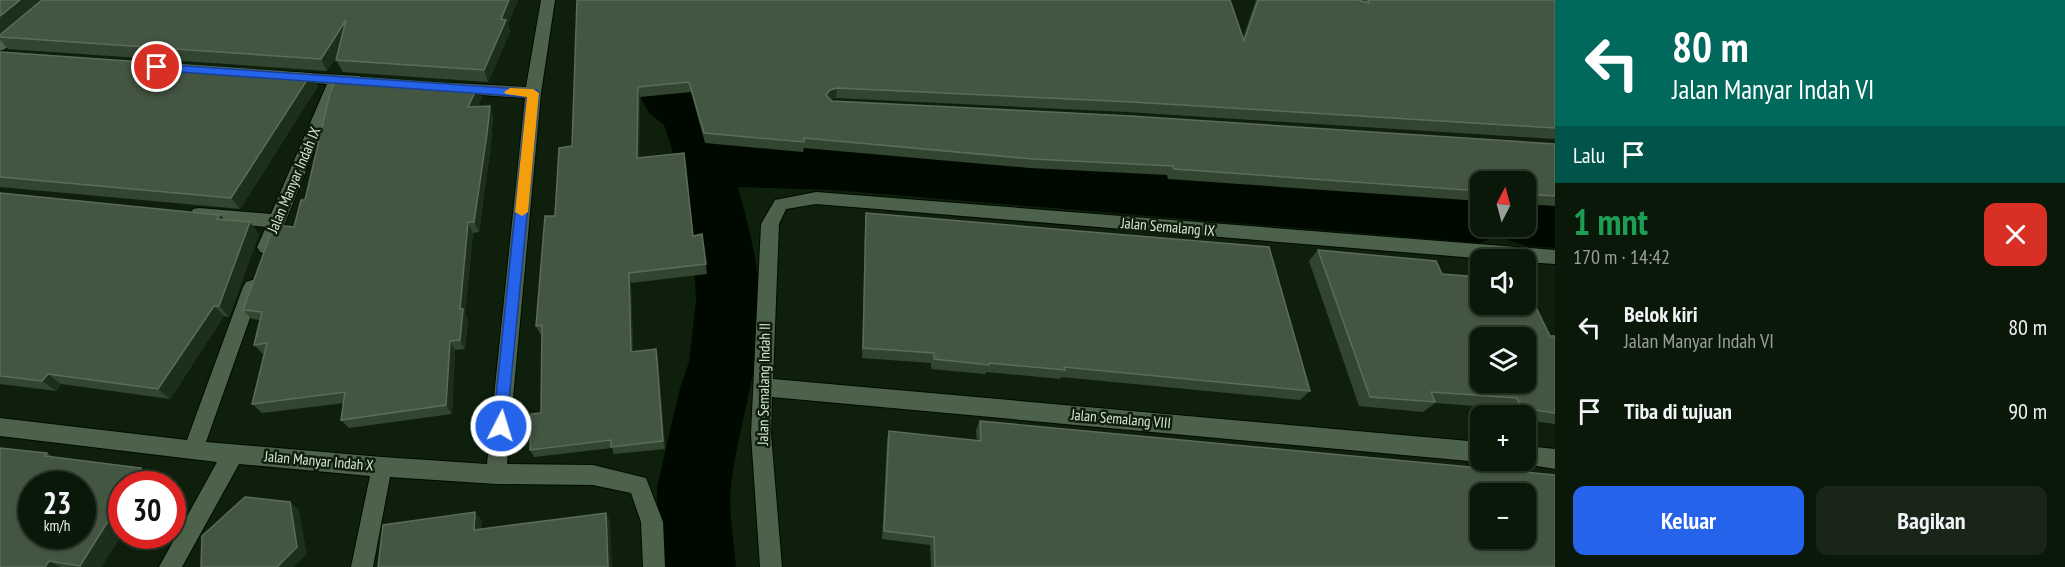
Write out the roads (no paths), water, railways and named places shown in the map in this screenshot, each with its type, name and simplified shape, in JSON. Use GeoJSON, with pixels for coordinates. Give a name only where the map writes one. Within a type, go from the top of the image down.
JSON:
{"type":"FeatureCollection","features":[{"type":"Feature","properties":{"kind":"street"},"geometry":{"type":"LineString","coordinates":[[0,46],[56,0]]}},
{"type":"Feature","properties":{"kind":"street"},"geometry":{"type":"LineString","coordinates":[[496,474],[533,93],[548,0]]}},
{"type":"Feature","properties":{"kind":"street"},"geometry":{"type":"LineString","coordinates":[[278,76],[371,82]]}},
{"type":"Feature","properties":{"kind":"street","name":"Jalan Manyar Indah IX"},"geometry":{"type":"LineString","coordinates":[[193,450],[275,221],[336,80]]}},
{"type":"Feature","properties":{"kind":"street"},"geometry":{"type":"LineString","coordinates":[[440,87],[533,93]]}},
{"type":"Feature","properties":{"kind":"street","name":"Jalan Semalang IX"},"geometry":{"type":"LineString","coordinates":[[781,204],[816,198],[1555,257]]}},
{"type":"Feature","properties":{"kind":"street","name":"Jalan Semalang Indah II"},"geometry":{"type":"LineString","coordinates":[[771,567],[761,434],[762,387],[770,224],[781,204]]}},
{"type":"Feature","properties":{"kind":"street"},"geometry":{"type":"LineString","coordinates":[[184,213],[275,221]]}},
{"type":"Feature","properties":{"kind":"street","name":"Jalan Semalang VIII"},"geometry":{"type":"LineString","coordinates":[[762,387],[1470,451]]}},
{"type":"Feature","properties":{"kind":"street","name":"Jalan Manyar Indah X"},"geometry":{"type":"LineString","coordinates":[[0,427],[193,450],[382,467],[496,474],[593,475],[639,485],[652,522],[654,567]]}},
{"type":"Feature","properties":{"kind":"street"},"geometry":{"type":"LineString","coordinates":[[170,567],[232,454]]}},
{"type":"Feature","properties":{"kind":"street"},"geometry":{"type":"LineString","coordinates":[[1536,457],[1555,459]]}},
{"type":"Feature","properties":{"kind":"street"},"geometry":{"type":"LineString","coordinates":[[362,567],[382,467]]}},
{"type":"Feature","properties":{"kind":"waterway"},"geometry":{"type":"LineString","coordinates":[[661,0],[659,38],[666,88],[669,101],[688,115],[700,149],[724,248],[728,300],[723,362],[714,388],[694,487],[697,567]]}},
{"type":"Feature","properties":{"kind":"waterway"},"geometry":{"type":"LineString","coordinates":[[704,165],[832,169],[1470,219]]}},
{"type":"Feature","properties":{"kind":"waterway"},"geometry":{"type":"LineString","coordinates":[[1536,224],[1555,225]]}}]}
